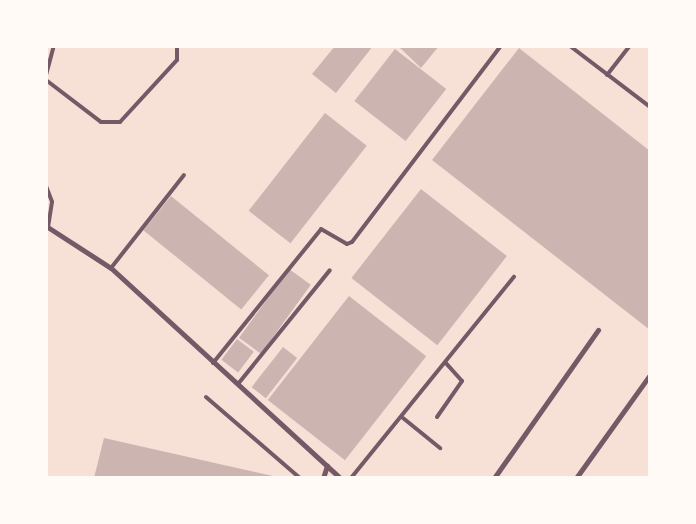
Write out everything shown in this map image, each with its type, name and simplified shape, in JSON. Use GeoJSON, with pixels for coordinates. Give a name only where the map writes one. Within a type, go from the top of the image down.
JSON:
{"type":"FeatureCollection","features":[{"type":"Feature","properties":{"kind":"street"},"geometry":{"type":"LineString","coordinates":[[47,226],[111,268],[340,478]]}},
{"type":"Feature","properties":{"kind":"street"},"geometry":{"type":"LineString","coordinates":[[494,478],[598,330]]}},
{"type":"Feature","properties":{"kind":"street"},"geometry":{"type":"LineString","coordinates":[[576,478],[649,376]]}},
{"type":"Feature","properties":{"kind":"street"},"geometry":{"type":"LineString","coordinates":[[323,478],[327,466]]}},
{"type":"Feature","properties":{"kind":"lane"},"geometry":{"type":"LineString","coordinates":[[46,75],[54,46]]}},
{"type":"Feature","properties":{"kind":"lane"},"geometry":{"type":"LineString","coordinates":[[46,80],[101,122],[120,122],[177,60],[177,46]]}},
{"type":"Feature","properties":{"kind":"lane"},"geometry":{"type":"LineString","coordinates":[[213,363],[322,229],[346,244],[352,242],[501,46]]}},
{"type":"Feature","properties":{"kind":"lane"},"geometry":{"type":"LineString","coordinates":[[570,46],[650,107]]}},
{"type":"Feature","properties":{"kind":"lane"},"geometry":{"type":"LineString","coordinates":[[607,75],[630,46]]}},
{"type":"Feature","properties":{"kind":"lane"},"geometry":{"type":"LineString","coordinates":[[111,268],[184,175]]}},
{"type":"Feature","properties":{"kind":"lane"},"geometry":{"type":"LineString","coordinates":[[46,186],[52,202],[47,226]]}},
{"type":"Feature","properties":{"kind":"lane"},"geometry":{"type":"LineString","coordinates":[[238,384],[330,270]]}},
{"type":"Feature","properties":{"kind":"lane"},"geometry":{"type":"LineString","coordinates":[[351,478],[403,418],[514,276]]}},
{"type":"Feature","properties":{"kind":"lane"},"geometry":{"type":"LineString","coordinates":[[437,417],[462,381],[446,363]]}},
{"type":"Feature","properties":{"kind":"lane"},"geometry":{"type":"LineString","coordinates":[[206,397],[300,478]]}},
{"type":"Feature","properties":{"kind":"lane"},"geometry":{"type":"LineString","coordinates":[[403,418],[440,448]]}},
{"type":"Feature","properties":{"kind":"building"},"geometry":{"type":"Polygon","coordinates":[[[335,46],[373,46],[336,93],[312,74],[335,46]]]}},
{"type":"Feature","properties":{"kind":"building"},"geometry":{"type":"Polygon","coordinates":[[[398,46],[439,46],[421,68],[398,46]]]}},
{"type":"Feature","properties":{"kind":"building"},"geometry":{"type":"Polygon","coordinates":[[[519,48],[650,151],[650,330],[432,160],[519,48]]]}},
{"type":"Feature","properties":{"kind":"building"},"geometry":{"type":"Polygon","coordinates":[[[395,49],[446,89],[406,141],[354,101],[395,49]]]}},
{"type":"Feature","properties":{"kind":"building"},"geometry":{"type":"Polygon","coordinates":[[[325,113],[367,146],[290,243],[249,211],[325,113]]]}},
{"type":"Feature","properties":{"kind":"building"},"geometry":{"type":"Polygon","coordinates":[[[421,189],[507,256],[437,345],[351,278],[421,189]]]}},
{"type":"Feature","properties":{"kind":"building"},"geometry":{"type":"Polygon","coordinates":[[[171,196],[269,275],[241,309],[143,230],[171,196]]]}},
{"type":"Feature","properties":{"kind":"building"},"geometry":{"type":"Polygon","coordinates":[[[289,269],[311,285],[261,354],[239,338],[289,269]]]}},
{"type":"Feature","properties":{"kind":"building"},"geometry":{"type":"Polygon","coordinates":[[[349,296],[426,356],[345,460],[268,400],[349,296]]]}},
{"type":"Feature","properties":{"kind":"building"},"geometry":{"type":"Polygon","coordinates":[[[237,339],[254,352],[238,372],[221,360],[237,339]]]}},
{"type":"Feature","properties":{"kind":"building"},"geometry":{"type":"Polygon","coordinates":[[[283,347],[297,358],[266,398],[252,387],[283,347]]]}},
{"type":"Feature","properties":{"kind":"building"},"geometry":{"type":"Polygon","coordinates":[[[104,438],[277,477],[277,478],[94,478],[104,438]]]}}]}
